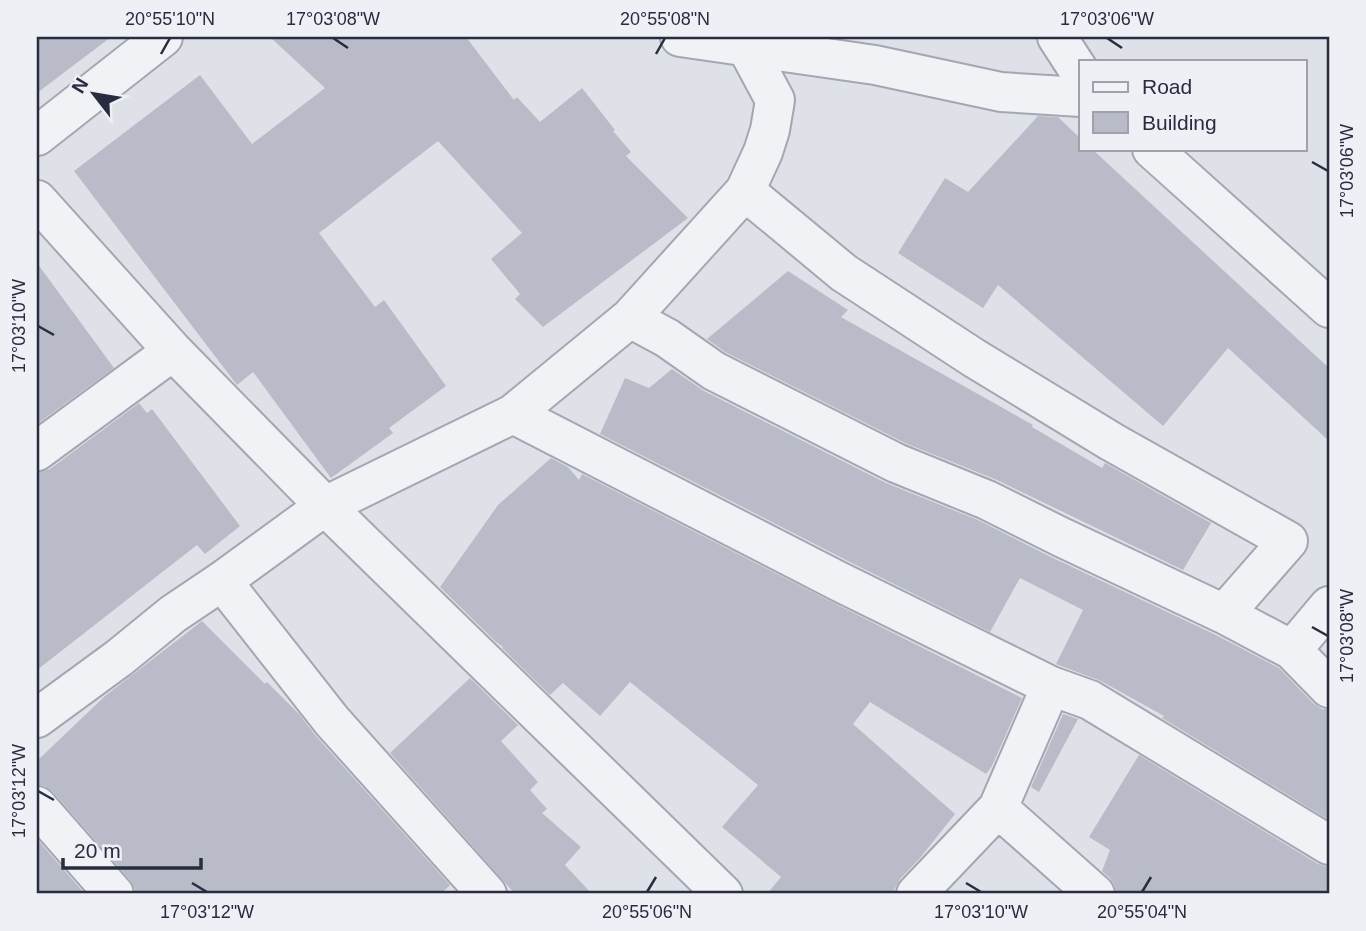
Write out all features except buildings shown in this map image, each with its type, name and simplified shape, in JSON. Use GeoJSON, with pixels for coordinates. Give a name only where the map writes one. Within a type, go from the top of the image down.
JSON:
{"type":"FeatureCollection","features":[{"type":"Feature","properties":{"kind":"street"},"geometry":{"type":"LineString","coordinates":[[37,136],[163,37]]}},
{"type":"Feature","properties":{"kind":"street"},"geometry":{"type":"LineString","coordinates":[[680,37],[751,41],[1001,92],[1079,97]]}},
{"type":"Feature","properties":{"kind":"street"},"geometry":{"type":"LineString","coordinates":[[1056,37],[1079,72]]}},
{"type":"Feature","properties":{"kind":"street"},"geometry":{"type":"LineString","coordinates":[[37,718],[119,658],[173,614],[325,506],[513,414],[630,318],[745,191],[763,152],[775,100],[751,41]]}},
{"type":"Feature","properties":{"kind":"street"},"geometry":{"type":"LineString","coordinates":[[1153,150],[1329,308]]}},
{"type":"Feature","properties":{"kind":"street"},"geometry":{"type":"LineString","coordinates":[[745,191],[844,273],[974,358],[1112,442],[1288,541],[1224,614]]}},
{"type":"Feature","properties":{"kind":"street"},"geometry":{"type":"LineString","coordinates":[[37,200],[173,351],[325,506],[723,894]]}},
{"type":"Feature","properties":{"kind":"street"},"geometry":{"type":"LineString","coordinates":[[630,318],[667,338],[714,371],[896,463],[987,500],[1224,614],[1292,650],[1329,688]]}},
{"type":"Feature","properties":{"kind":"street"},"geometry":{"type":"LineString","coordinates":[[37,451],[173,351]]}},
{"type":"Feature","properties":{"kind":"street"},"geometry":{"type":"LineString","coordinates":[[513,414],[838,581],[1051,685],[1090,700],[1329,845]]}},
{"type":"Feature","properties":{"kind":"street"},"geometry":{"type":"LineString","coordinates":[[222,581],[332,721],[487,894]]}},
{"type":"Feature","properties":{"kind":"street"},"geometry":{"type":"LineString","coordinates":[[1292,650],[1329,606]]}},
{"type":"Feature","properties":{"kind":"street"},"geometry":{"type":"LineString","coordinates":[[916,894],[998,808],[1051,685]]}},
{"type":"Feature","properties":{"kind":"street"},"geometry":{"type":"LineString","coordinates":[[37,806],[114,894]]}},
{"type":"Feature","properties":{"kind":"street"},"geometry":{"type":"LineString","coordinates":[[998,808],[1095,894]]}}]}
